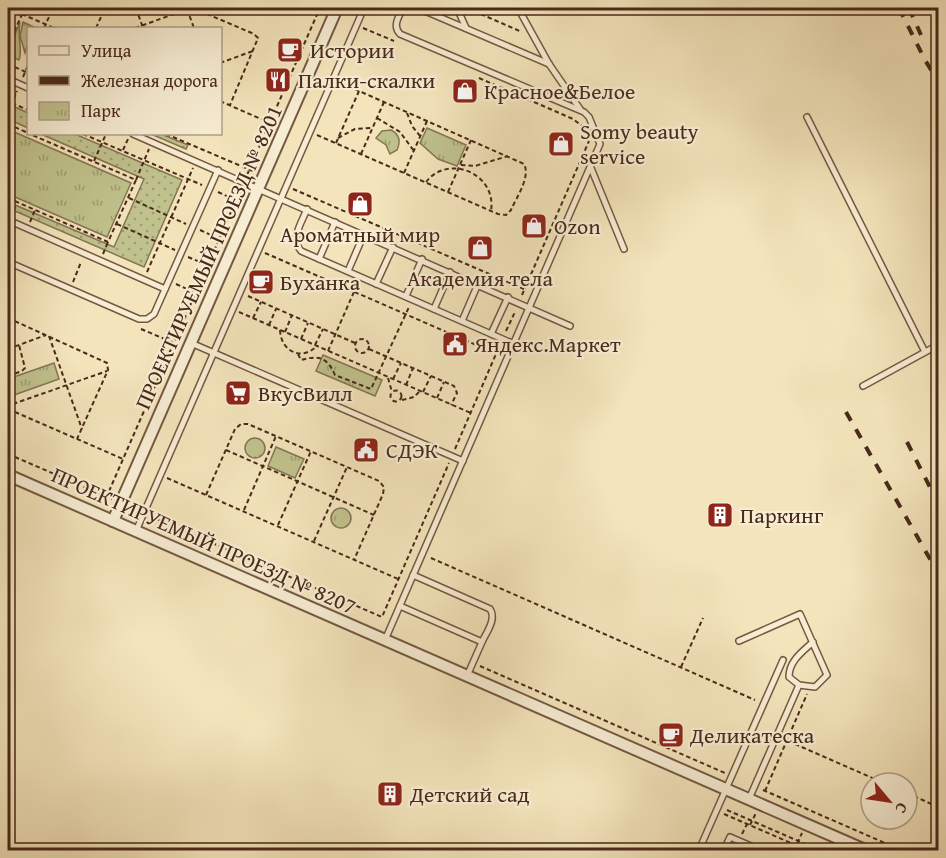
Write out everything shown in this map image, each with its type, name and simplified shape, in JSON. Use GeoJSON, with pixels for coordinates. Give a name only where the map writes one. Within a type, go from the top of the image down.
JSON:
{"type":"FeatureCollection","features":[{"type":"Feature","properties":{"kind":"street","name":"ПРОЕКТИРУЕМЫЙ ПРОЕЗД № 8201"},"geometry":{"type":"LineString","coordinates":[[113,521],[338,8]]}},
{"type":"Feature","properties":{"kind":"street","name":"ПРОЕКТИРУЕМЫЙ ПРОЕЗД № 8207"},"geometry":{"type":"LineString","coordinates":[[8,475],[865,850]]}},
{"type":"Feature","properties":{"kind":"lane"},"geometry":{"type":"LineString","coordinates":[[136,531],[364,8]]}},
{"type":"Feature","properties":{"kind":"lane"},"geometry":{"type":"LineString","coordinates":[[385,640],[600,148],[600,141],[589,117],[581,111],[400,34],[396,25],[403,8]]}},
{"type":"Feature","properties":{"kind":"lane"},"geometry":{"type":"LineString","coordinates":[[418,8],[549,64]]}},
{"type":"Feature","properties":{"kind":"lane"},"geometry":{"type":"LineString","coordinates":[[457,8],[466,28]]}},
{"type":"Feature","properties":{"kind":"lane"},"geometry":{"type":"LineString","coordinates":[[518,8],[549,64],[581,111]]}},
{"type":"Feature","properties":{"kind":"lane"},"geometry":{"type":"LineString","coordinates":[[8,79],[27,88]]}},
{"type":"Feature","properties":{"kind":"lane"},"geometry":{"type":"LineString","coordinates":[[807,117],[925,352]]}},
{"type":"Feature","properties":{"kind":"lane"},"geometry":{"type":"LineString","coordinates":[[134,135],[422,259],[570,326]]}},
{"type":"Feature","properties":{"kind":"lane"},"geometry":{"type":"LineString","coordinates":[[591,168],[624,249]]}},
{"type":"Feature","properties":{"kind":"lane"},"geometry":{"type":"LineString","coordinates":[[8,262],[144,319],[154,314],[218,170]]}},
{"type":"Feature","properties":{"kind":"lane"},"geometry":{"type":"LineString","coordinates":[[307,209],[297,234],[296,242],[301,251],[514,344]]}},
{"type":"Feature","properties":{"kind":"lane"},"geometry":{"type":"LineString","coordinates":[[8,220],[165,289]]}},
{"type":"Feature","properties":{"kind":"lane"},"geometry":{"type":"LineString","coordinates":[[319,259],[335,222]]}},
{"type":"Feature","properties":{"kind":"lane"},"geometry":{"type":"LineString","coordinates":[[348,271],[364,234]]}},
{"type":"Feature","properties":{"kind":"lane"},"geometry":{"type":"LineString","coordinates":[[376,284],[393,247]]}},
{"type":"Feature","properties":{"kind":"lane"},"geometry":{"type":"LineString","coordinates":[[409,298],[422,259]]}},
{"type":"Feature","properties":{"kind":"lane"},"geometry":{"type":"LineString","coordinates":[[434,309],[450,272]]}},
{"type":"Feature","properties":{"kind":"lane"},"geometry":{"type":"LineString","coordinates":[[462,321],[478,284]]}},
{"type":"Feature","properties":{"kind":"lane"},"geometry":{"type":"LineString","coordinates":[[492,334],[508,297]]}},
{"type":"Feature","properties":{"kind":"lane"},"geometry":{"type":"LineString","coordinates":[[191,343],[463,461]]}},
{"type":"Feature","properties":{"kind":"lane"},"geometry":{"type":"LineString","coordinates":[[863,386],[939,345]]}},
{"type":"Feature","properties":{"kind":"lane"},"geometry":{"type":"LineString","coordinates":[[413,575],[490,609],[493,618],[467,676]]}},
{"type":"Feature","properties":{"kind":"lane"},"geometry":{"type":"LineString","coordinates":[[400,606],[482,642]]}},
{"type":"Feature","properties":{"kind":"lane"},"geometry":{"type":"LineString","coordinates":[[739,641],[800,614],[813,642],[827,675],[815,687],[799,685],[789,677],[789,668],[813,642]]}},
{"type":"Feature","properties":{"kind":"lane"},"geometry":{"type":"LineString","coordinates":[[699,850],[783,660]]}},
{"type":"Feature","properties":{"kind":"lane"},"geometry":{"type":"LineString","coordinates":[[754,802],[755,786],[799,685]]}},
{"type":"Feature","properties":{"kind":"lane"},"geometry":{"type":"LineString","coordinates":[[724,850],[730,837],[760,850]]}},
{"type":"Feature","properties":{"kind":"path"},"geometry":{"type":"LineString","coordinates":[[8,8],[45,27],[53,8]]}},
{"type":"Feature","properties":{"kind":"path"},"geometry":{"type":"LineString","coordinates":[[8,45],[25,8]]}},
{"type":"Feature","properties":{"kind":"path"},"geometry":{"type":"LineString","coordinates":[[96,27],[105,8]]}},
{"type":"Feature","properties":{"kind":"path"},"geometry":{"type":"LineString","coordinates":[[136,8],[143,27],[192,8],[256,36],[258,40],[230,105]]}},
{"type":"Feature","properties":{"kind":"path"},"geometry":{"type":"LineString","coordinates":[[98,515],[320,8]]}},
{"type":"Feature","properties":{"kind":"path"},"geometry":{"type":"LineString","coordinates":[[467,8],[533,37]]}},
{"type":"Feature","properties":{"kind":"path"},"geometry":{"type":"LineString","coordinates":[[187,9],[194,27]]}},
{"type":"Feature","properties":{"kind":"path"},"geometry":{"type":"LineString","coordinates":[[357,25],[400,44]]}},
{"type":"Feature","properties":{"kind":"path"},"geometry":{"type":"LineString","coordinates":[[8,30],[13,32]]}},
{"type":"Feature","properties":{"kind":"path"},"geometry":{"type":"LineString","coordinates":[[222,62],[253,51]]}},
{"type":"Feature","properties":{"kind":"path"},"geometry":{"type":"LineString","coordinates":[[8,64],[27,73]]}},
{"type":"Feature","properties":{"kind":"path"},"geometry":{"type":"LineString","coordinates":[[476,77],[573,119],[584,127]]}},
{"type":"Feature","properties":{"kind":"path"},"geometry":{"type":"LineString","coordinates":[[310,132],[502,215],[508,213],[526,175],[524,164],[508,156],[333,80]]}},
{"type":"Feature","properties":{"kind":"path"},"geometry":{"type":"LineString","coordinates":[[8,91],[15,94]]}},
{"type":"Feature","properties":{"kind":"path"},"geometry":{"type":"LineString","coordinates":[[336,143],[359,91]]}},
{"type":"Feature","properties":{"kind":"path"},"geometry":{"type":"LineString","coordinates":[[222,101],[270,123]]}},
{"type":"Feature","properties":{"kind":"path"},"geometry":{"type":"LineString","coordinates":[[361,154],[384,102]]}},
{"type":"Feature","properties":{"kind":"path"},"geometry":{"type":"LineString","coordinates":[[12,103],[27,110]]}},
{"type":"Feature","properties":{"kind":"path"},"geometry":{"type":"LineString","coordinates":[[407,112],[412,126],[420,135]]}},
{"type":"Feature","properties":{"kind":"path"},"geometry":{"type":"LineString","coordinates":[[377,118],[400,132],[414,150]]}},
{"type":"Feature","properties":{"kind":"path"},"geometry":{"type":"LineString","coordinates":[[404,173],[427,121]]}},
{"type":"Feature","properties":{"kind":"path"},"geometry":{"type":"LineString","coordinates":[[8,124],[27,132]]}},
{"type":"Feature","properties":{"kind":"path"},"geometry":{"type":"LineString","coordinates":[[338,138],[356,129],[372,128]]}},
{"type":"Feature","properties":{"kind":"path"},"geometry":{"type":"LineString","coordinates":[[33,135],[136,180]]}},
{"type":"Feature","properties":{"kind":"path"},"geometry":{"type":"LineString","coordinates":[[85,135],[251,207]]}},
{"type":"Feature","properties":{"kind":"path"},"geometry":{"type":"LineString","coordinates":[[94,161],[106,135]]}},
{"type":"Feature","properties":{"kind":"path"},"geometry":{"type":"LineString","coordinates":[[123,151],[131,135]]}},
{"type":"Feature","properties":{"kind":"path"},"geometry":{"type":"LineString","coordinates":[[168,135],[264,176]]}},
{"type":"Feature","properties":{"kind":"path"},"geometry":{"type":"LineString","coordinates":[[143,513],[382,617],[588,144],[589,135]]}},
{"type":"Feature","properties":{"kind":"path"},"geometry":{"type":"LineString","coordinates":[[448,192],[471,140]]}},
{"type":"Feature","properties":{"kind":"path"},"geometry":{"type":"LineString","coordinates":[[100,261],[152,142]]}},
{"type":"Feature","properties":{"kind":"path"},"geometry":{"type":"LineString","coordinates":[[144,280],[201,149]]}},
{"type":"Feature","properties":{"kind":"path"},"geometry":{"type":"LineString","coordinates":[[426,182],[440,171],[475,166],[508,156]]}},
{"type":"Feature","properties":{"kind":"path"},"geometry":{"type":"LineString","coordinates":[[460,167],[475,174],[484,182],[490,193],[491,211]]}},
{"type":"Feature","properties":{"kind":"path"},"geometry":{"type":"LineString","coordinates":[[286,186],[525,290]]}},
{"type":"Feature","properties":{"kind":"path"},"geometry":{"type":"LineString","coordinates":[[128,197],[219,239]]}},
{"type":"Feature","properties":{"kind":"path"},"geometry":{"type":"LineString","coordinates":[[8,198],[108,242]]}},
{"type":"Feature","properties":{"kind":"path"},"geometry":{"type":"LineString","coordinates":[[116,224],[207,265]]}},
{"type":"Feature","properties":{"kind":"path"},"geometry":{"type":"LineString","coordinates":[[258,250],[497,354]]}},
{"type":"Feature","properties":{"kind":"path"},"geometry":{"type":"LineString","coordinates":[[70,289],[85,254]]}},
{"type":"Feature","properties":{"kind":"path"},"geometry":{"type":"LineString","coordinates":[[328,351],[361,277]]}},
{"type":"Feature","properties":{"kind":"path"},"geometry":{"type":"LineString","coordinates":[[240,292],[355,343]]}},
{"type":"Feature","properties":{"kind":"path"},"geometry":{"type":"LineString","coordinates":[[298,354],[301,360],[319,357],[325,360],[335,375],[370,390],[380,374],[406,314],[409,298]]}},
{"type":"Feature","properties":{"kind":"path"},"geometry":{"type":"LineString","coordinates":[[253,318],[261,302]]}},
{"type":"Feature","properties":{"kind":"path"},"geometry":{"type":"LineString","coordinates":[[232,309],[482,418]]}},
{"type":"Feature","properties":{"kind":"path"},"geometry":{"type":"LineString","coordinates":[[269,325],[276,309]]}},
{"type":"Feature","properties":{"kind":"path"},"geometry":{"type":"LineString","coordinates":[[285,332],[292,315]]}},
{"type":"Feature","properties":{"kind":"path"},"geometry":{"type":"LineString","coordinates":[[8,318],[104,360],[108,366],[77,439]]}},
{"type":"Feature","properties":{"kind":"path"},"geometry":{"type":"LineString","coordinates":[[301,339],[308,322]]}},
{"type":"Feature","properties":{"kind":"path"},"geometry":{"type":"LineString","coordinates":[[280,330],[283,344],[287,349],[298,354],[311,352],[323,329]]}},
{"type":"Feature","properties":{"kind":"path"},"geometry":{"type":"LineString","coordinates":[[8,349],[47,336]]}},
{"type":"Feature","properties":{"kind":"path"},"geometry":{"type":"LineString","coordinates":[[47,336],[82,429]]}},
{"type":"Feature","properties":{"kind":"path"},"geometry":{"type":"LineString","coordinates":[[355,343],[363,339],[367,340],[369,349]]}},
{"type":"Feature","properties":{"kind":"path"},"geometry":{"type":"LineString","coordinates":[[355,343],[359,353],[369,349]]}},
{"type":"Feature","properties":{"kind":"path"},"geometry":{"type":"LineString","coordinates":[[8,376],[25,368],[18,345]]}},
{"type":"Feature","properties":{"kind":"path"},"geometry":{"type":"LineString","coordinates":[[369,349],[454,386],[457,390],[451,405]]}},
{"type":"Feature","properties":{"kind":"path"},"geometry":{"type":"LineString","coordinates":[[393,380],[400,363]]}},
{"type":"Feature","properties":{"kind":"path"},"geometry":{"type":"LineString","coordinates":[[406,385],[413,368]]}},
{"type":"Feature","properties":{"kind":"path"},"geometry":{"type":"LineString","coordinates":[[13,404],[108,370]]}},
{"type":"Feature","properties":{"kind":"path"},"geometry":{"type":"LineString","coordinates":[[388,377],[391,396],[397,402],[410,399],[422,392],[431,376]]}},
{"type":"Feature","properties":{"kind":"path"},"geometry":{"type":"LineString","coordinates":[[437,398],[444,382]]}},
{"type":"Feature","properties":{"kind":"path"},"geometry":{"type":"LineString","coordinates":[[392,392],[399,391],[402,394],[401,400]]}},
{"type":"Feature","properties":{"kind":"path"},"geometry":{"type":"LineString","coordinates":[[8,409],[123,459]]}},
{"type":"Feature","properties":{"kind":"path"},"geometry":{"type":"LineString","coordinates":[[206,495],[236,429],[241,424],[248,424],[311,451],[382,484],[384,491],[354,560]]}},
{"type":"Feature","properties":{"kind":"path"},"geometry":{"type":"LineString","coordinates":[[243,512],[276,436]]}},
{"type":"Feature","properties":{"kind":"path"},"geometry":{"type":"LineString","coordinates":[[226,450],[374,515]]}},
{"type":"Feature","properties":{"kind":"path"},"geometry":{"type":"LineString","coordinates":[[278,527],[311,451]]}},
{"type":"Feature","properties":{"kind":"path"},"geometry":{"type":"LineString","coordinates":[[8,454],[121,503]]}},
{"type":"Feature","properties":{"kind":"path"},"geometry":{"type":"LineString","coordinates":[[314,542],[347,467]]}},
{"type":"Feature","properties":{"kind":"path"},"geometry":{"type":"LineString","coordinates":[[173,481],[398,579]]}},
{"type":"Feature","properties":{"kind":"path"},"geometry":{"type":"LineString","coordinates":[[422,554],[764,704]]}},
{"type":"Feature","properties":{"kind":"path"},"geometry":{"type":"LineString","coordinates":[[681,667],[703,618]]}},
{"type":"Feature","properties":{"kind":"path"},"geometry":{"type":"LineString","coordinates":[[473,663],[732,776]]}},
{"type":"Feature","properties":{"kind":"path"},"geometry":{"type":"LineString","coordinates":[[750,825],[754,802],[765,791],[811,686]]}},
{"type":"Feature","properties":{"kind":"path"},"geometry":{"type":"LineString","coordinates":[[777,736],[859,772]]}},
{"type":"Feature","properties":{"kind":"path"},"geometry":{"type":"LineString","coordinates":[[755,786],[901,850]]}},
{"type":"Feature","properties":{"kind":"path"},"geometry":{"type":"LineString","coordinates":[[919,798],[939,807]]}},
{"type":"Feature","properties":{"kind":"path"},"geometry":{"type":"LineString","coordinates":[[718,808],[819,850]]}},
{"type":"Feature","properties":{"kind":"path"},"geometry":{"type":"LineString","coordinates":[[718,808],[807,850]]}},
{"type":"Feature","properties":{"kind":"green space"},"geometry":{"type":"Polygon","coordinates":[[[20,22],[19,60],[8,55],[8,52],[20,22]]]}},
{"type":"Feature","properties":{"kind":"green space"},"geometry":{"type":"Polygon","coordinates":[[[23,22],[34,27],[27,27],[25,53],[20,36],[23,22]]]}},
{"type":"Feature","properties":{"kind":"green space"},"geometry":{"type":"Polygon","coordinates":[[[13,106],[27,113],[27,128],[8,119],[13,106]]]}},
{"type":"Feature","properties":{"kind":"green space"},"geometry":{"type":"Polygon","coordinates":[[[427,128],[466,145],[457,166],[438,159],[420,143],[427,128]]]}},
{"type":"Feature","properties":{"kind":"green space"},"geometry":{"type":"Polygon","coordinates":[[[391,130],[397,136],[399,144],[397,150],[390,154],[386,145],[376,138],[382,131],[391,130]]]}},
{"type":"Feature","properties":{"kind":"green space"},"geometry":{"type":"Polygon","coordinates":[[[12,131],[131,183],[107,237],[8,194],[8,141],[12,131]]]}},
{"type":"Feature","properties":{"kind":"green space"},"geometry":{"type":"Polygon","coordinates":[[[43,135],[77,135],[182,180],[144,267],[8,208],[8,202],[114,247],[144,179],[43,135]]]}},
{"type":"Feature","properties":{"kind":"green space"},"geometry":{"type":"Polygon","coordinates":[[[153,135],[163,135],[188,145],[186,149],[153,135]]]}},
{"type":"Feature","properties":{"kind":"green space"},"geometry":{"type":"Polygon","coordinates":[[[323,355],[382,380],[375,396],[316,371],[323,355]]]}},
{"type":"Feature","properties":{"kind":"green space"},"geometry":{"type":"Polygon","coordinates":[[[54,363],[59,379],[14,395],[8,379],[54,363]]]}},
{"type":"Feature","properties":{"kind":"green space"},"geometry":{"type":"Polygon","coordinates":[[[255,438],[262,441],[265,448],[262,455],[255,458],[248,455],[245,448],[248,441],[255,438]]]}},
{"type":"Feature","properties":{"kind":"green space"},"geometry":{"type":"Polygon","coordinates":[[[276,447],[304,459],[295,478],[268,466],[276,447]]]}},
{"type":"Feature","properties":{"kind":"green space"},"geometry":{"type":"Polygon","coordinates":[[[341,508],[348,511],[351,518],[348,525],[341,528],[334,525],[331,518],[334,511],[341,508]]]}},
{"type":"Feature","properties":{"kind":"railway"},"geometry":{"type":"LineString","coordinates":[[899,8],[938,81]]}},
{"type":"Feature","properties":{"kind":"railway"},"geometry":{"type":"LineString","coordinates":[[909,8],[921,35]]}},
{"type":"Feature","properties":{"kind":"railway"},"geometry":{"type":"LineString","coordinates":[[846,412],[938,573]]}},
{"type":"Feature","properties":{"kind":"railway"},"geometry":{"type":"LineString","coordinates":[[907,442],[938,503]]}},
{"type":"Feature","properties":{"kind":"place","name":"Истории"},"geometry":{"type":"Point","coordinates":[290,50]}},
{"type":"Feature","properties":{"kind":"place","name":"Палки-скалки"},"geometry":{"type":"Point","coordinates":[278,80]}},
{"type":"Feature","properties":{"kind":"place","name":"Красное&Белое"},"geometry":{"type":"Point","coordinates":[465,91]}},
{"type":"Feature","properties":{"kind":"place","name":"Somy beauty service"},"geometry":{"type":"Point","coordinates":[561,144]}},
{"type":"Feature","properties":{"kind":"place","name":"Ароматный мир"},"geometry":{"type":"Point","coordinates":[360,204]}},
{"type":"Feature","properties":{"kind":"place","name":"Ozon"},"geometry":{"type":"Point","coordinates":[534,226]}},
{"type":"Feature","properties":{"kind":"place","name":"Академия тела"},"geometry":{"type":"Point","coordinates":[480,248]}},
{"type":"Feature","properties":{"kind":"place","name":"Буханка"},"geometry":{"type":"Point","coordinates":[261,282]}},
{"type":"Feature","properties":{"kind":"place","name":"Яндекс.Маркет"},"geometry":{"type":"Point","coordinates":[455,344]}},
{"type":"Feature","properties":{"kind":"place","name":"ВкусВилл"},"geometry":{"type":"Point","coordinates":[238,393]}},
{"type":"Feature","properties":{"kind":"place","name":"СДЭК"},"geometry":{"type":"Point","coordinates":[366,450]}},
{"type":"Feature","properties":{"kind":"place","name":"Паркинг"},"geometry":{"type":"Point","coordinates":[720,515]}},
{"type":"Feature","properties":{"kind":"place","name":"Деликатеска"},"geometry":{"type":"Point","coordinates":[671,735]}},
{"type":"Feature","properties":{"kind":"place","name":"Детский сад"},"geometry":{"type":"Point","coordinates":[390,794]}}]}
